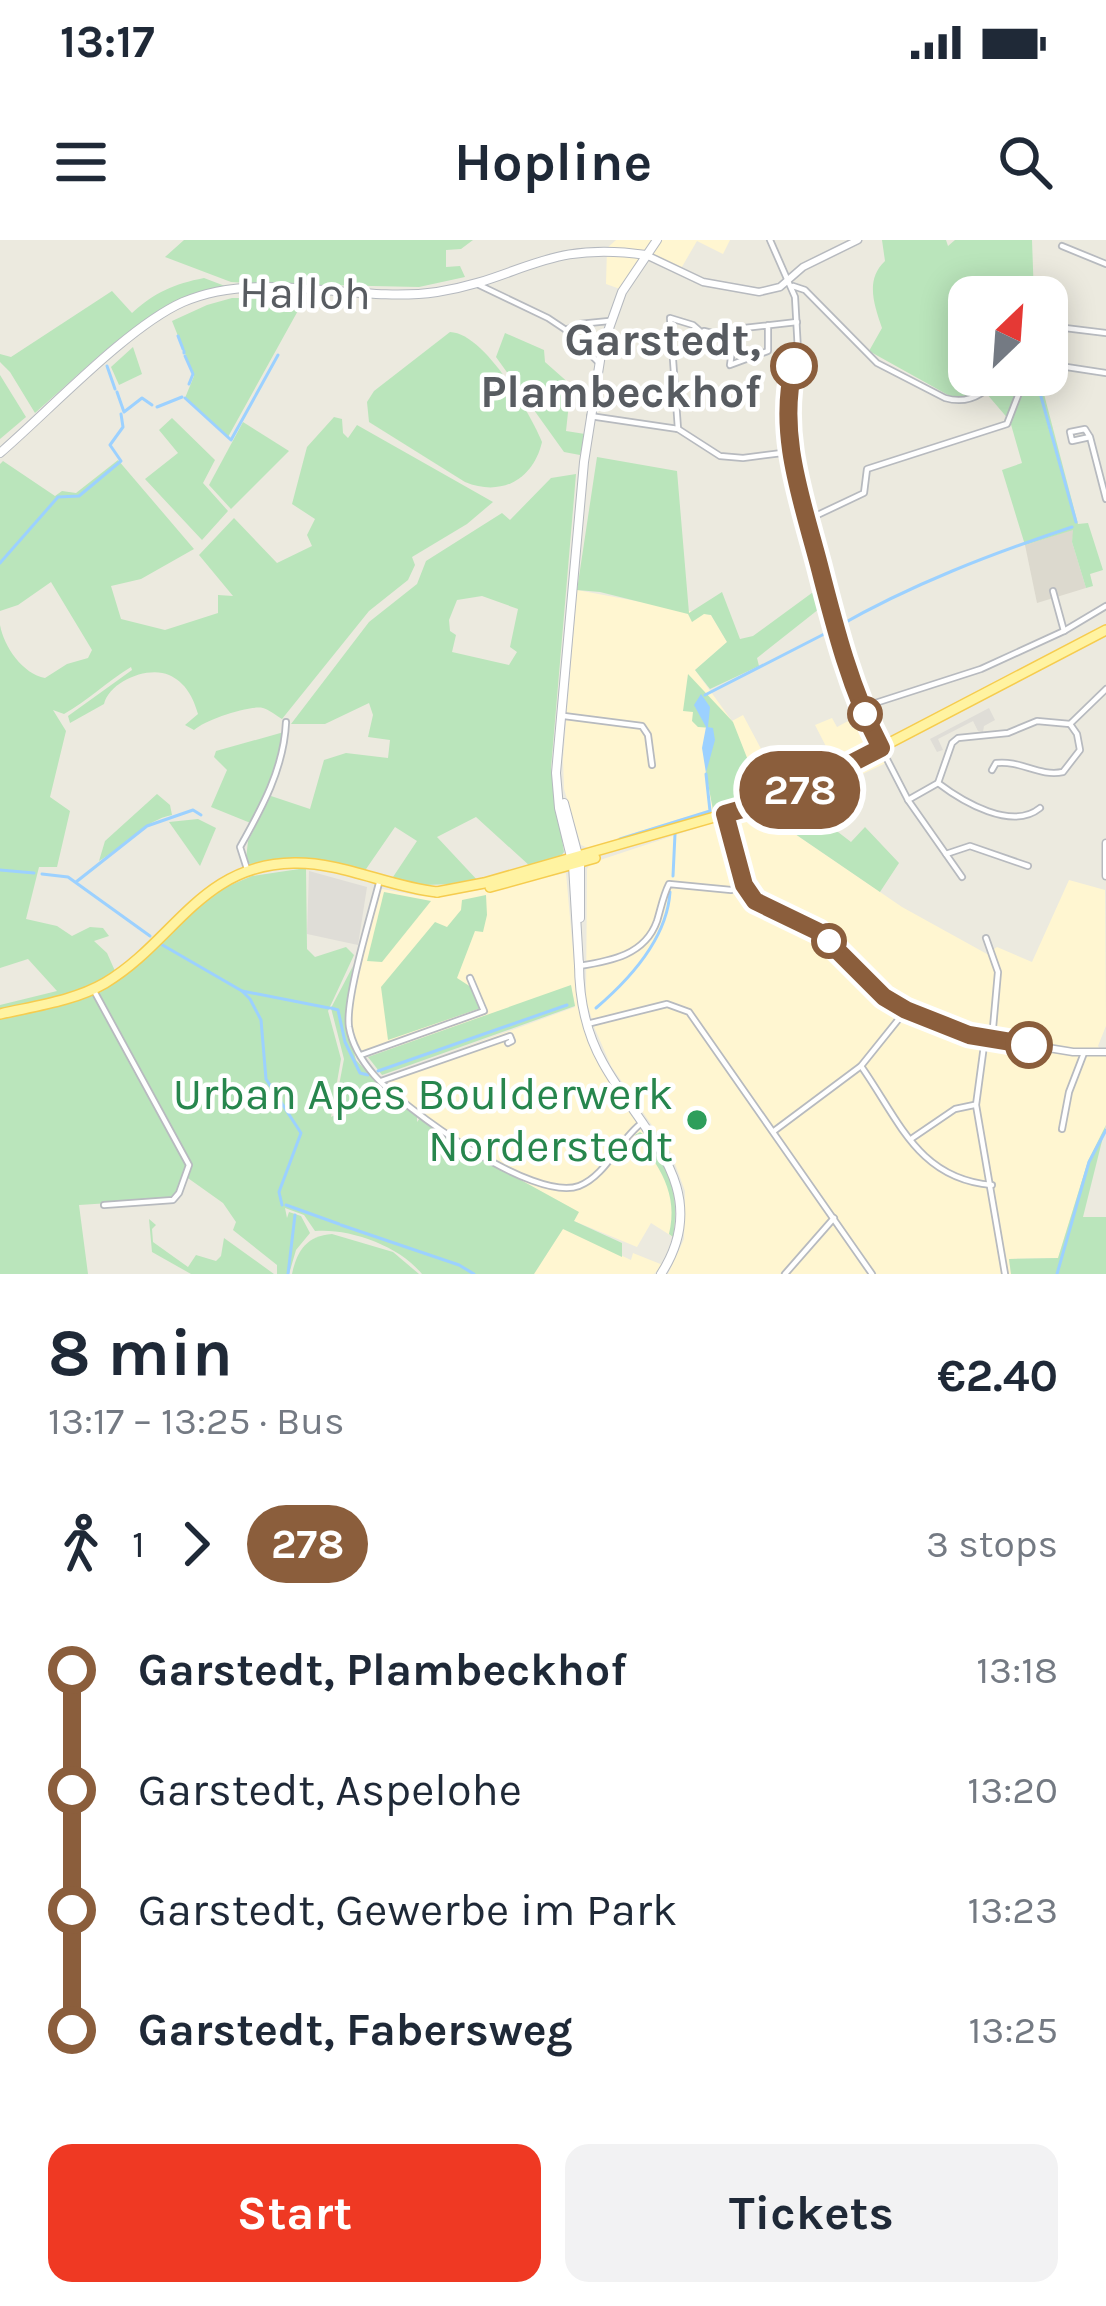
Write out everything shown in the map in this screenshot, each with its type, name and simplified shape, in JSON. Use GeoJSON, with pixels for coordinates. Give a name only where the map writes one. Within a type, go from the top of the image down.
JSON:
{"type":"FeatureCollection","features":[{"type":"Feature","properties":{"kind":"main road"},"geometry":{"type":"LineString","coordinates":[[657,240],[609,321],[590,416],[560,783],[575,860],[579,966],[587,1024],[603,1064],[671,1169],[680,1204],[676,1244],[661,1274]]}},
{"type":"Feature","properties":{"kind":"main road","name":"Halloh"},"geometry":{"type":"LineString","coordinates":[[0,453],[142,328],[198,296],[235,289],[413,294],[451,289],[538,252],[575,244],[615,247],[646,256]]}},
{"type":"Feature","properties":{"kind":"main road"},"geometry":{"type":"LineString","coordinates":[[0,1014],[93,989],[120,972],[206,892],[248,872],[291,863],[322,865],[437,892],[575,860],[788,796],[1106,630]]}},
{"type":"Feature","properties":{"kind":"street"},"geometry":{"type":"LineString","coordinates":[[770,240],[791,283],[798,351],[790,383],[790,452],[828,609],[881,748],[908,800],[962,877]]}},
{"type":"Feature","properties":{"kind":"street"},"geometry":{"type":"LineString","coordinates":[[646,256],[703,282],[744,292],[770,291],[791,283],[803,267],[858,240]]}},
{"type":"Feature","properties":{"kind":"street"},"geometry":{"type":"LineString","coordinates":[[1063,247],[1106,264]]}},
{"type":"Feature","properties":{"kind":"street"},"geometry":{"type":"LineString","coordinates":[[476,280],[480,287],[566,330],[600,363]]}},
{"type":"Feature","properties":{"kind":"street"},"geometry":{"type":"LineString","coordinates":[[791,283],[805,290],[877,363],[945,398],[956,401],[976,396]]}},
{"type":"Feature","properties":{"kind":"street"},"geometry":{"type":"LineString","coordinates":[[678,429],[670,319],[704,331]]}},
{"type":"Feature","properties":{"kind":"street"},"geometry":{"type":"LineString","coordinates":[[566,330],[609,321]]}},
{"type":"Feature","properties":{"kind":"street"},"geometry":{"type":"LineString","coordinates":[[768,325],[768,351],[730,365],[735,329],[768,325],[797,322]]}},
{"type":"Feature","properties":{"kind":"street"},"geometry":{"type":"LineString","coordinates":[[1068,328],[1106,333]]}},
{"type":"Feature","properties":{"kind":"street"},"geometry":{"type":"LineString","coordinates":[[1068,368],[1106,374]]}},
{"type":"Feature","properties":{"kind":"street"},"geometry":{"type":"LineString","coordinates":[[807,520],[864,493],[867,469],[1007,424],[1018,396]]}},
{"type":"Feature","properties":{"kind":"street"},"geometry":{"type":"LineString","coordinates":[[590,416],[678,429],[720,456],[790,452]]}},
{"type":"Feature","properties":{"kind":"street"},"geometry":{"type":"LineString","coordinates":[[1090,437],[1106,499]]}},
{"type":"Feature","properties":{"kind":"street"},"geometry":{"type":"LineString","coordinates":[[1053,591],[1064,631]]}},
{"type":"Feature","properties":{"kind":"street"},"geometry":{"type":"LineString","coordinates":[[862,707],[981,669],[1106,606]]}},
{"type":"Feature","properties":{"kind":"street"},"geometry":{"type":"LineString","coordinates":[[908,800],[938,783],[958,738],[1008,733],[1037,721],[1070,724],[1106,689]]}},
{"type":"Feature","properties":{"kind":"street"},"geometry":{"type":"LineString","coordinates":[[562,716],[642,726],[652,765]]}},
{"type":"Feature","properties":{"kind":"street"},"geometry":{"type":"LineString","coordinates":[[248,872],[240,847],[265,805],[285,741],[286,722]]}},
{"type":"Feature","properties":{"kind":"street"},"geometry":{"type":"LineString","coordinates":[[992,770],[996,763],[1008,762],[1045,774],[1064,772],[1080,751],[1070,724]]}},
{"type":"Feature","properties":{"kind":"street"},"geometry":{"type":"LineString","coordinates":[[938,783],[973,804],[1012,818],[1029,817],[1040,808]]}},
{"type":"Feature","properties":{"kind":"street"},"geometry":{"type":"LineString","coordinates":[[725,814],[744,885],[767,910],[819,932],[884,997],[906,1010],[988,1039],[1087,1053],[1106,1048]]}},
{"type":"Feature","properties":{"kind":"street"},"geometry":{"type":"LineString","coordinates":[[1106,843],[1106,876]]}},
{"type":"Feature","properties":{"kind":"street"},"geometry":{"type":"LineString","coordinates":[[946,854],[970,846],[1028,866]]}},
{"type":"Feature","properties":{"kind":"street"},"geometry":{"type":"LineString","coordinates":[[379,881],[348,1012],[360,1055],[405,1103],[491,1160],[558,1189],[573,1188],[592,1178],[643,1122]]}},
{"type":"Feature","properties":{"kind":"street"},"geometry":{"type":"LineString","coordinates":[[579,966],[639,948],[656,925],[669,884],[730,890],[744,885]]}},
{"type":"Feature","properties":{"kind":"street"},"geometry":{"type":"LineString","coordinates":[[986,938],[998,972],[976,1105],[1005,1274]]}},
{"type":"Feature","properties":{"kind":"street"},"geometry":{"type":"LineString","coordinates":[[360,1055],[484,1011],[470,978]]}},
{"type":"Feature","properties":{"kind":"street"},"geometry":{"type":"LineString","coordinates":[[93,989],[189,1165],[172,1200],[104,1205]]}},
{"type":"Feature","properties":{"kind":"street"},"geometry":{"type":"LineString","coordinates":[[587,1024],[667,1004],[685,1009],[872,1274]]}},
{"type":"Feature","properties":{"kind":"street"},"geometry":{"type":"LineString","coordinates":[[774,1132],[861,1066],[906,1010]]}},
{"type":"Feature","properties":{"kind":"street"},"geometry":{"type":"LineString","coordinates":[[381,1081],[496,1040]]}},
{"type":"Feature","properties":{"kind":"street"},"geometry":{"type":"LineString","coordinates":[[1062,1130],[1069,1093],[1087,1053]]}},
{"type":"Feature","properties":{"kind":"street"},"geometry":{"type":"LineString","coordinates":[[861,1066],[928,1163],[942,1172],[992,1185]]}},
{"type":"Feature","properties":{"kind":"street"},"geometry":{"type":"LineString","coordinates":[[911,1139],[955,1109],[976,1105]]}},
{"type":"Feature","properties":{"kind":"street"},"geometry":{"type":"LineString","coordinates":[[785,1274],[834,1218]]}},
{"type":"Feature","properties":{"kind":"shaded area"},"geometry":{"type":"Polygon","coordinates":[[[616,240],[730,240],[723,254],[697,241],[679,272],[650,258],[638,263],[620,289],[606,284],[607,248],[616,240]]]}},
{"type":"Feature","properties":{"kind":"shaded area"},"geometry":{"type":"Polygon","coordinates":[[[1074,529],[1072,542],[1086,588],[1037,603],[1025,545],[1074,529]]]}},
{"type":"Feature","properties":{"kind":"shaded area"},"geometry":{"type":"Polygon","coordinates":[[[577,590],[711,615],[727,642],[695,670],[732,721],[743,715],[784,792],[588,848],[581,845],[564,789],[563,759],[577,590]]]}},
{"type":"Feature","properties":{"kind":"shaded area"},"geometry":{"type":"Polygon","coordinates":[[[989,708],[995,720],[983,732],[973,721],[938,739],[943,750],[937,752],[930,739],[989,708]]]}},
{"type":"Feature","properties":{"kind":"shaded area"},"geometry":{"type":"Polygon","coordinates":[[[832,718],[837,727],[848,721],[852,728],[866,722],[886,763],[856,777],[858,783],[837,796],[823,783],[836,766],[815,725],[832,718]]]}},
{"type":"Feature","properties":{"kind":"shaded area"},"geometry":{"type":"Polygon","coordinates":[[[748,811],[764,829],[779,823],[902,907],[987,954],[997,947],[1032,962],[1069,880],[1105,890],[1106,1026],[1098,1046],[1106,1057],[1106,1125],[1088,1161],[1058,1258],[1009,1259],[1011,1274],[668,1274],[684,1239],[685,1191],[671,1153],[611,1066],[586,1000],[587,869],[591,863],[748,811]]]}},
{"type":"Feature","properties":{"kind":"shaded area"},"geometry":{"type":"Polygon","coordinates":[[[309,871],[367,887],[358,945],[307,934],[309,871]]]}},
{"type":"Feature","properties":{"kind":"shaded area"},"geometry":{"type":"Polygon","coordinates":[[[566,873],[576,985],[591,1047],[658,1152],[673,1188],[673,1237],[651,1223],[637,1247],[574,1221],[578,1212],[488,1162],[373,1081],[575,1007],[571,986],[359,1060],[346,1028],[348,997],[377,888],[420,896],[453,895],[566,873]]]}},
{"type":"Feature","properties":{"kind":"shaded area"},"geometry":{"type":"Polygon","coordinates":[[[563,1228],[631,1260],[633,1253],[663,1265],[654,1274],[534,1274],[563,1228]]]}},
{"type":"Feature","properties":{"kind":"green space"},"geometry":{"type":"Polygon","coordinates":[[[184,240],[473,240],[461,249],[446,250],[446,267],[460,266],[465,277],[419,287],[324,288],[231,282],[165,257],[184,240]]]}},
{"type":"Feature","properties":{"kind":"green space"},"geometry":{"type":"Polygon","coordinates":[[[882,240],[946,240],[948,246],[955,240],[1032,240],[1033,276],[948,276],[948,395],[869,351],[882,328],[873,293],[875,276],[885,261],[882,240]]]}},
{"type":"Feature","properties":{"kind":"green space"},"geometry":{"type":"Polygon","coordinates":[[[204,278],[225,286],[169,306],[145,321],[35,413],[0,362],[0,354],[11,357],[112,291],[132,313],[165,290],[204,278]]]}},
{"type":"Feature","properties":{"kind":"green space"},"geometry":{"type":"Polygon","coordinates":[[[232,298],[305,298],[228,437],[185,398],[194,376],[172,321],[232,298]]]}},
{"type":"Feature","properties":{"kind":"green space"},"geometry":{"type":"Polygon","coordinates":[[[450,332],[477,345],[491,359],[542,442],[531,466],[514,482],[491,487],[465,482],[369,422],[367,402],[374,391],[450,332]]]}},
{"type":"Feature","properties":{"kind":"green space"},"geometry":{"type":"Polygon","coordinates":[[[505,333],[544,350],[545,362],[571,385],[566,431],[585,434],[580,455],[564,452],[496,357],[505,333]]]}},
{"type":"Feature","properties":{"kind":"green space"},"geometry":{"type":"Polygon","coordinates":[[[133,347],[142,374],[119,385],[111,367],[133,347]]]}},
{"type":"Feature","properties":{"kind":"green space"},"geometry":{"type":"Polygon","coordinates":[[[0,375],[26,417],[0,439],[0,375]]]}},
{"type":"Feature","properties":{"kind":"green space"},"geometry":{"type":"Polygon","coordinates":[[[989,396],[1044,396],[1078,524],[1088,523],[1103,570],[1090,574],[1093,586],[1086,588],[1072,542],[1073,530],[1025,545],[1002,470],[1022,463],[1010,421],[989,396]]]}},
{"type":"Feature","properties":{"kind":"green space"},"geometry":{"type":"Polygon","coordinates":[[[334,417],[342,419],[348,438],[357,425],[493,502],[412,557],[415,565],[408,580],[369,611],[282,719],[256,708],[227,714],[194,730],[185,725],[198,714],[188,691],[169,675],[151,672],[122,682],[104,704],[70,723],[68,716],[131,667],[64,714],[53,710],[66,731],[50,797],[70,811],[57,867],[39,867],[26,919],[57,926],[72,936],[90,927],[103,928],[109,936],[94,941],[107,953],[115,971],[74,991],[0,1009],[0,1005],[57,991],[28,959],[0,968],[0,625],[16,658],[45,678],[88,658],[92,650],[51,582],[18,605],[0,611],[0,464],[3,461],[55,496],[62,491],[76,493],[118,460],[194,549],[141,579],[111,586],[121,619],[165,630],[218,613],[218,595],[233,596],[199,555],[234,518],[277,563],[312,546],[307,535],[315,519],[292,504],[307,447],[334,417]]]}},
{"type":"Feature","properties":{"kind":"green space"},"geometry":{"type":"Polygon","coordinates":[[[172,418],[215,460],[203,483],[228,511],[202,540],[145,479],[178,453],[159,430],[172,418]]]}},
{"type":"Feature","properties":{"kind":"green space"},"geometry":{"type":"Polygon","coordinates":[[[243,422],[289,451],[231,509],[209,485],[243,422]]]}},
{"type":"Feature","properties":{"kind":"green space"},"geometry":{"type":"Polygon","coordinates":[[[597,457],[677,471],[689,613],[722,592],[740,639],[753,636],[820,587],[824,605],[757,658],[759,666],[710,689],[695,670],[727,642],[711,615],[692,622],[688,614],[577,590],[597,457]]]}},
{"type":"Feature","properties":{"kind":"green space"},"geometry":{"type":"Polygon","coordinates":[[[576,474],[551,768],[561,856],[531,867],[476,817],[437,837],[480,883],[425,885],[391,880],[417,841],[395,827],[364,872],[307,862],[250,864],[248,841],[271,796],[310,809],[324,760],[346,753],[388,758],[390,740],[368,737],[373,715],[369,703],[325,724],[291,724],[369,622],[417,584],[426,561],[502,513],[510,520],[551,478],[576,474]],[[482,596],[457,600],[449,620],[450,631],[456,635],[452,652],[509,665],[517,652],[510,647],[518,609],[482,596]]]}},
{"type":"Feature","properties":{"kind":"green space"},"geometry":{"type":"Polygon","coordinates":[[[688,674],[733,722],[753,773],[743,804],[713,810],[706,773],[712,728],[698,727],[692,721],[693,712],[683,711],[688,674]]]}},
{"type":"Feature","properties":{"kind":"green space"},"geometry":{"type":"Polygon","coordinates":[[[284,732],[264,803],[253,824],[211,807],[227,770],[214,757],[216,751],[284,732]]]}},
{"type":"Feature","properties":{"kind":"green space"},"geometry":{"type":"Polygon","coordinates":[[[804,793],[830,814],[820,827],[851,842],[865,827],[899,863],[880,892],[779,823],[772,805],[804,793]]]}},
{"type":"Feature","properties":{"kind":"green space"},"geometry":{"type":"Polygon","coordinates":[[[157,794],[170,805],[172,815],[143,828],[99,861],[105,841],[157,794]]]}},
{"type":"Feature","properties":{"kind":"green space"},"geometry":{"type":"Polygon","coordinates":[[[198,819],[216,828],[200,866],[169,822],[198,819]]]}},
{"type":"Feature","properties":{"kind":"green space"},"geometry":{"type":"Polygon","coordinates":[[[306,868],[307,949],[315,957],[346,947],[354,955],[328,1011],[341,1059],[331,1117],[345,1110],[334,1112],[344,1059],[331,1008],[353,966],[345,1018],[356,1060],[392,1098],[417,1115],[417,1122],[420,1118],[579,1212],[574,1221],[622,1243],[622,1257],[563,1229],[534,1274],[422,1274],[387,1247],[357,1236],[315,1231],[304,1215],[285,1208],[287,1218],[289,1212],[301,1216],[310,1233],[296,1250],[289,1274],[277,1274],[277,1265],[233,1230],[236,1222],[223,1203],[185,1176],[172,1199],[79,1205],[88,1274],[0,1274],[0,1018],[111,985],[226,887],[252,876],[306,868]]]}},
{"type":"Feature","properties":{"kind":"green space"},"geometry":{"type":"Polygon","coordinates":[[[384,892],[431,901],[382,962],[367,961],[384,892]]]}},
{"type":"Feature","properties":{"kind":"green space"},"geometry":{"type":"Polygon","coordinates":[[[486,895],[483,932],[475,931],[457,978],[474,989],[481,1008],[388,1040],[381,987],[435,922],[447,927],[461,910],[462,900],[486,895]]]}},
{"type":"Feature","properties":{"kind":"green space"},"geometry":{"type":"Polygon","coordinates":[[[571,985],[575,1006],[382,1075],[368,1057],[571,985]]]}},
{"type":"Feature","properties":{"kind":"green space"},"geometry":{"type":"Polygon","coordinates":[[[1106,1125],[1083,1217],[1106,1217],[1106,1274],[1011,1274],[1009,1259],[1058,1258],[1088,1161],[1106,1125]]]}},
{"type":"Feature","properties":{"kind":"green space"},"geometry":{"type":"Polygon","coordinates":[[[640,1132],[659,1153],[671,1179],[673,1237],[669,1234],[669,1193],[635,1135],[640,1132]]]}},
{"type":"Feature","properties":{"kind":"green space"},"geometry":{"type":"Polygon","coordinates":[[[149,1219],[156,1225],[153,1242],[188,1267],[196,1255],[216,1261],[224,1238],[274,1274],[191,1274],[152,1252],[149,1219]]]}},
{"type":"Feature","properties":{"kind":"green space"},"geometry":{"type":"Polygon","coordinates":[[[332,1234],[393,1252],[419,1274],[292,1274],[304,1246],[332,1234]]]}},
{"type":"Feature","properties":{"kind":"water"},"geometry":{"type":"Polygon","coordinates":[[[701,694],[710,707],[708,727],[713,728],[715,740],[706,773],[702,748],[706,727],[694,705],[701,694]]]}},
{"type":"Feature","properties":{"kind":"waterway"},"geometry":{"type":"LineString","coordinates":[[178,336],[183,349]]}},
{"type":"Feature","properties":{"kind":"waterway"},"geometry":{"type":"LineString","coordinates":[[185,398],[231,440],[278,355]]}},
{"type":"Feature","properties":{"kind":"waterway"},"geometry":{"type":"LineString","coordinates":[[185,356],[193,374],[189,384]]}},
{"type":"Feature","properties":{"kind":"waterway"},"geometry":{"type":"LineString","coordinates":[[107,366],[115,389]]}},
{"type":"Feature","properties":{"kind":"waterway"},"geometry":{"type":"LineString","coordinates":[[117,392],[124,412],[142,398],[152,405]]}},
{"type":"Feature","properties":{"kind":"waterway"},"geometry":{"type":"LineString","coordinates":[[1041,396],[1076,522]]}},
{"type":"Feature","properties":{"kind":"waterway"},"geometry":{"type":"LineString","coordinates":[[157,407],[182,397]]}},
{"type":"Feature","properties":{"kind":"waterway"},"geometry":{"type":"LineString","coordinates":[[0,563],[58,497],[79,496],[121,461],[110,445],[123,427],[121,414]]}},
{"type":"Feature","properties":{"kind":"waterway"},"geometry":{"type":"LineString","coordinates":[[837,627],[952,571],[1072,527]]}},
{"type":"Feature","properties":{"kind":"waterway"},"geometry":{"type":"LineString","coordinates":[[705,695],[832,630]]}},
{"type":"Feature","properties":{"kind":"waterway"},"geometry":{"type":"LineString","coordinates":[[620,839],[710,811],[706,774]]}},
{"type":"Feature","properties":{"kind":"waterway"},"geometry":{"type":"LineString","coordinates":[[76,882],[147,826],[193,810],[201,815]]}},
{"type":"Feature","properties":{"kind":"waterway"},"geometry":{"type":"LineString","coordinates":[[673,876],[675,834]]}},
{"type":"Feature","properties":{"kind":"waterway"},"geometry":{"type":"LineString","coordinates":[[0,870],[34,873]]}},
{"type":"Feature","properties":{"kind":"waterway"},"geometry":{"type":"LineString","coordinates":[[42,874],[68,877],[150,936]]}},
{"type":"Feature","properties":{"kind":"waterway"},"geometry":{"type":"LineString","coordinates":[[596,1008],[634,971],[654,942],[670,892]]}},
{"type":"Feature","properties":{"kind":"waterway"},"geometry":{"type":"LineString","coordinates":[[159,943],[242,991],[261,1020],[266,1079],[301,1133],[279,1192],[282,1205]]}},
{"type":"Feature","properties":{"kind":"waterway"},"geometry":{"type":"LineString","coordinates":[[242,991],[329,1008]]}},
{"type":"Feature","properties":{"kind":"waterway"},"geometry":{"type":"LineString","coordinates":[[378,1071],[567,1005]]}},
{"type":"Feature","properties":{"kind":"waterway"},"geometry":{"type":"LineString","coordinates":[[331,1008],[338,1010],[345,1042],[360,1073],[368,1075]]}},
{"type":"Feature","properties":{"kind":"waterway"},"geometry":{"type":"LineString","coordinates":[[1057,1274],[1089,1162],[1106,1130]]}},
{"type":"Feature","properties":{"kind":"waterway"},"geometry":{"type":"LineString","coordinates":[[286,1205],[339,1224]]}},
{"type":"Feature","properties":{"kind":"waterway"},"geometry":{"type":"LineString","coordinates":[[288,1274],[295,1215]]}},
{"type":"Feature","properties":{"kind":"waterway"},"geometry":{"type":"LineString","coordinates":[[341,1225],[474,1274]]}},
{"type":"Feature","properties":{"kind":"bus line","name":"278"},"geometry":{"type":"LineString","coordinates":[[794,366],[790,452],[828,609],[881,748],[788,796],[725,814],[744,885],[767,910],[819,932],[884,997],[906,1010],[969,1035],[1029,1045]]}},
{"type":"Feature","properties":{"kind":"place","name":"Garstedt, Plambeckhof"},"geometry":{"type":"Point","coordinates":[794,366]}},
{"type":"Feature","properties":{"kind":"place","name":"Urban Apes Boulderwerk Norderstedt"},"geometry":{"type":"Point","coordinates":[697,1120]}}]}
